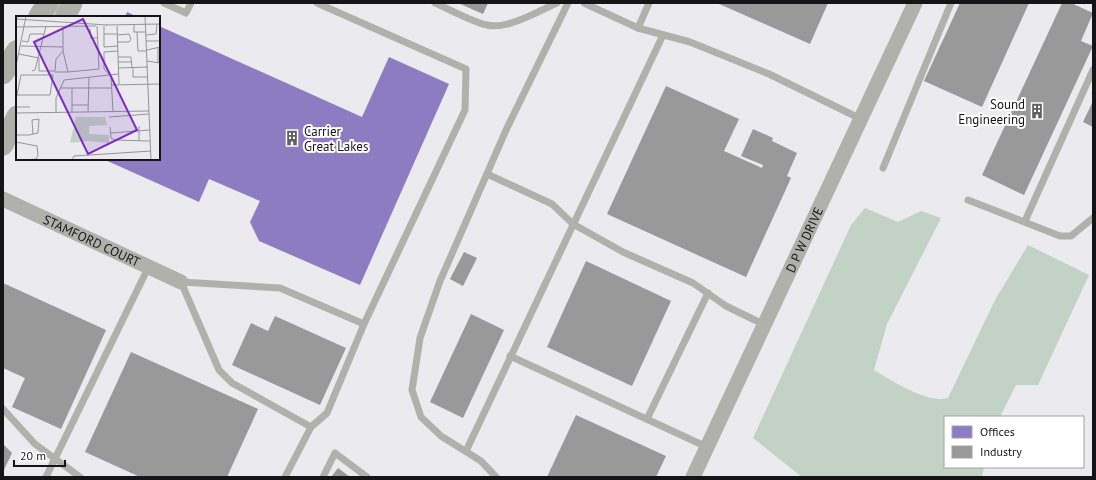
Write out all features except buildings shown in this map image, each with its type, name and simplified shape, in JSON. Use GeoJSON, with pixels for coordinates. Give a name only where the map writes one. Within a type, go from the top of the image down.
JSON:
{"type":"FeatureCollection","features":[{"type":"Feature","properties":{"kind":"highway"},"geometry":{"type":"LineString","coordinates":[[40,16],[48,3]]}},
{"type":"Feature","properties":{"kind":"highway"},"geometry":{"type":"LineString","coordinates":[[3,73],[16,53]]}},
{"type":"Feature","properties":{"kind":"main road"},"geometry":{"type":"LineString","coordinates":[[66,16],[72,3]]}},
{"type":"Feature","properties":{"kind":"main road"},"geometry":{"type":"LineString","coordinates":[[3,145],[16,118]]}},
{"type":"Feature","properties":{"kind":"street","name":"D P W DRIVE"},"geometry":{"type":"LineString","coordinates":[[693,477],[915,3]]}},
{"type":"Feature","properties":{"kind":"street","name":"STAMFORD COURT"},"geometry":{"type":"LineString","coordinates":[[3,199],[148,268],[181,282]]}},
{"type":"Feature","properties":{"kind":"lane"},"geometry":{"type":"LineString","coordinates":[[164,3],[186,13],[191,3]]}},
{"type":"Feature","properties":{"kind":"lane"},"geometry":{"type":"LineString","coordinates":[[285,477],[312,427],[327,413],[364,324],[465,110],[466,69],[317,3]]}},
{"type":"Feature","properties":{"kind":"lane"},"geometry":{"type":"LineString","coordinates":[[435,3],[487,26],[505,24],[527,17],[557,3]]}},
{"type":"Feature","properties":{"kind":"lane"},"geometry":{"type":"LineString","coordinates":[[496,477],[481,461],[441,436],[421,417],[412,390],[420,338],[440,281],[487,174],[568,3]]}},
{"type":"Feature","properties":{"kind":"lane"},"geometry":{"type":"LineString","coordinates":[[584,3],[638,28],[690,42],[769,74],[861,119]]}},
{"type":"Feature","properties":{"kind":"lane"},"geometry":{"type":"LineString","coordinates":[[638,28],[649,3]]}},
{"type":"Feature","properties":{"kind":"lane"},"geometry":{"type":"LineString","coordinates":[[883,168],[951,3]]}},
{"type":"Feature","properties":{"kind":"lane"},"geometry":{"type":"LineString","coordinates":[[466,451],[573,224],[591,190],[663,35]]}},
{"type":"Feature","properties":{"kind":"lane"},"geometry":{"type":"LineString","coordinates":[[1025,222],[1093,70]]}},
{"type":"Feature","properties":{"kind":"lane"},"geometry":{"type":"LineString","coordinates":[[487,174],[552,204],[573,224],[623,252],[693,283],[726,306],[765,325]]}},
{"type":"Feature","properties":{"kind":"lane"},"geometry":{"type":"LineString","coordinates":[[968,200],[1060,236],[1071,236],[1093,218]]}},
{"type":"Feature","properties":{"kind":"lane"},"geometry":{"type":"LineString","coordinates":[[46,477],[148,268]]}},
{"type":"Feature","properties":{"kind":"lane"},"geometry":{"type":"LineString","coordinates":[[312,427],[232,383],[219,370],[181,282],[280,288],[364,324]]}},
{"type":"Feature","properties":{"kind":"lane"},"geometry":{"type":"LineString","coordinates":[[648,419],[708,293]]}},
{"type":"Feature","properties":{"kind":"lane"},"geometry":{"type":"LineString","coordinates":[[510,356],[707,447]]}},
{"type":"Feature","properties":{"kind":"lane"},"geometry":{"type":"LineString","coordinates":[[3,408],[35,444],[80,477]]}},
{"type":"Feature","properties":{"kind":"lane"},"geometry":{"type":"LineString","coordinates":[[323,477],[335,453],[367,477]]}},
{"type":"Feature","properties":{"kind":"green space"},"geometry":{"type":"Polygon","coordinates":[[[865,208],[898,222],[921,211],[941,218],[887,324],[874,370],[910,390],[931,398],[948,398],[995,300],[1028,245],[1089,275],[1038,385],[1016,385],[1000,416],[944,416],[944,468],[984,468],[982,477],[802,477],[753,438],[851,225],[865,208]]]}},
{"type":"Feature","properties":{"kind":"place","name":"Sound Engineering"},"geometry":{"type":"Point","coordinates":[1037,111]}},
{"type":"Feature","properties":{"kind":"place","name":"Carrier Great Lakes"},"geometry":{"type":"Point","coordinates":[292,138]}}]}
